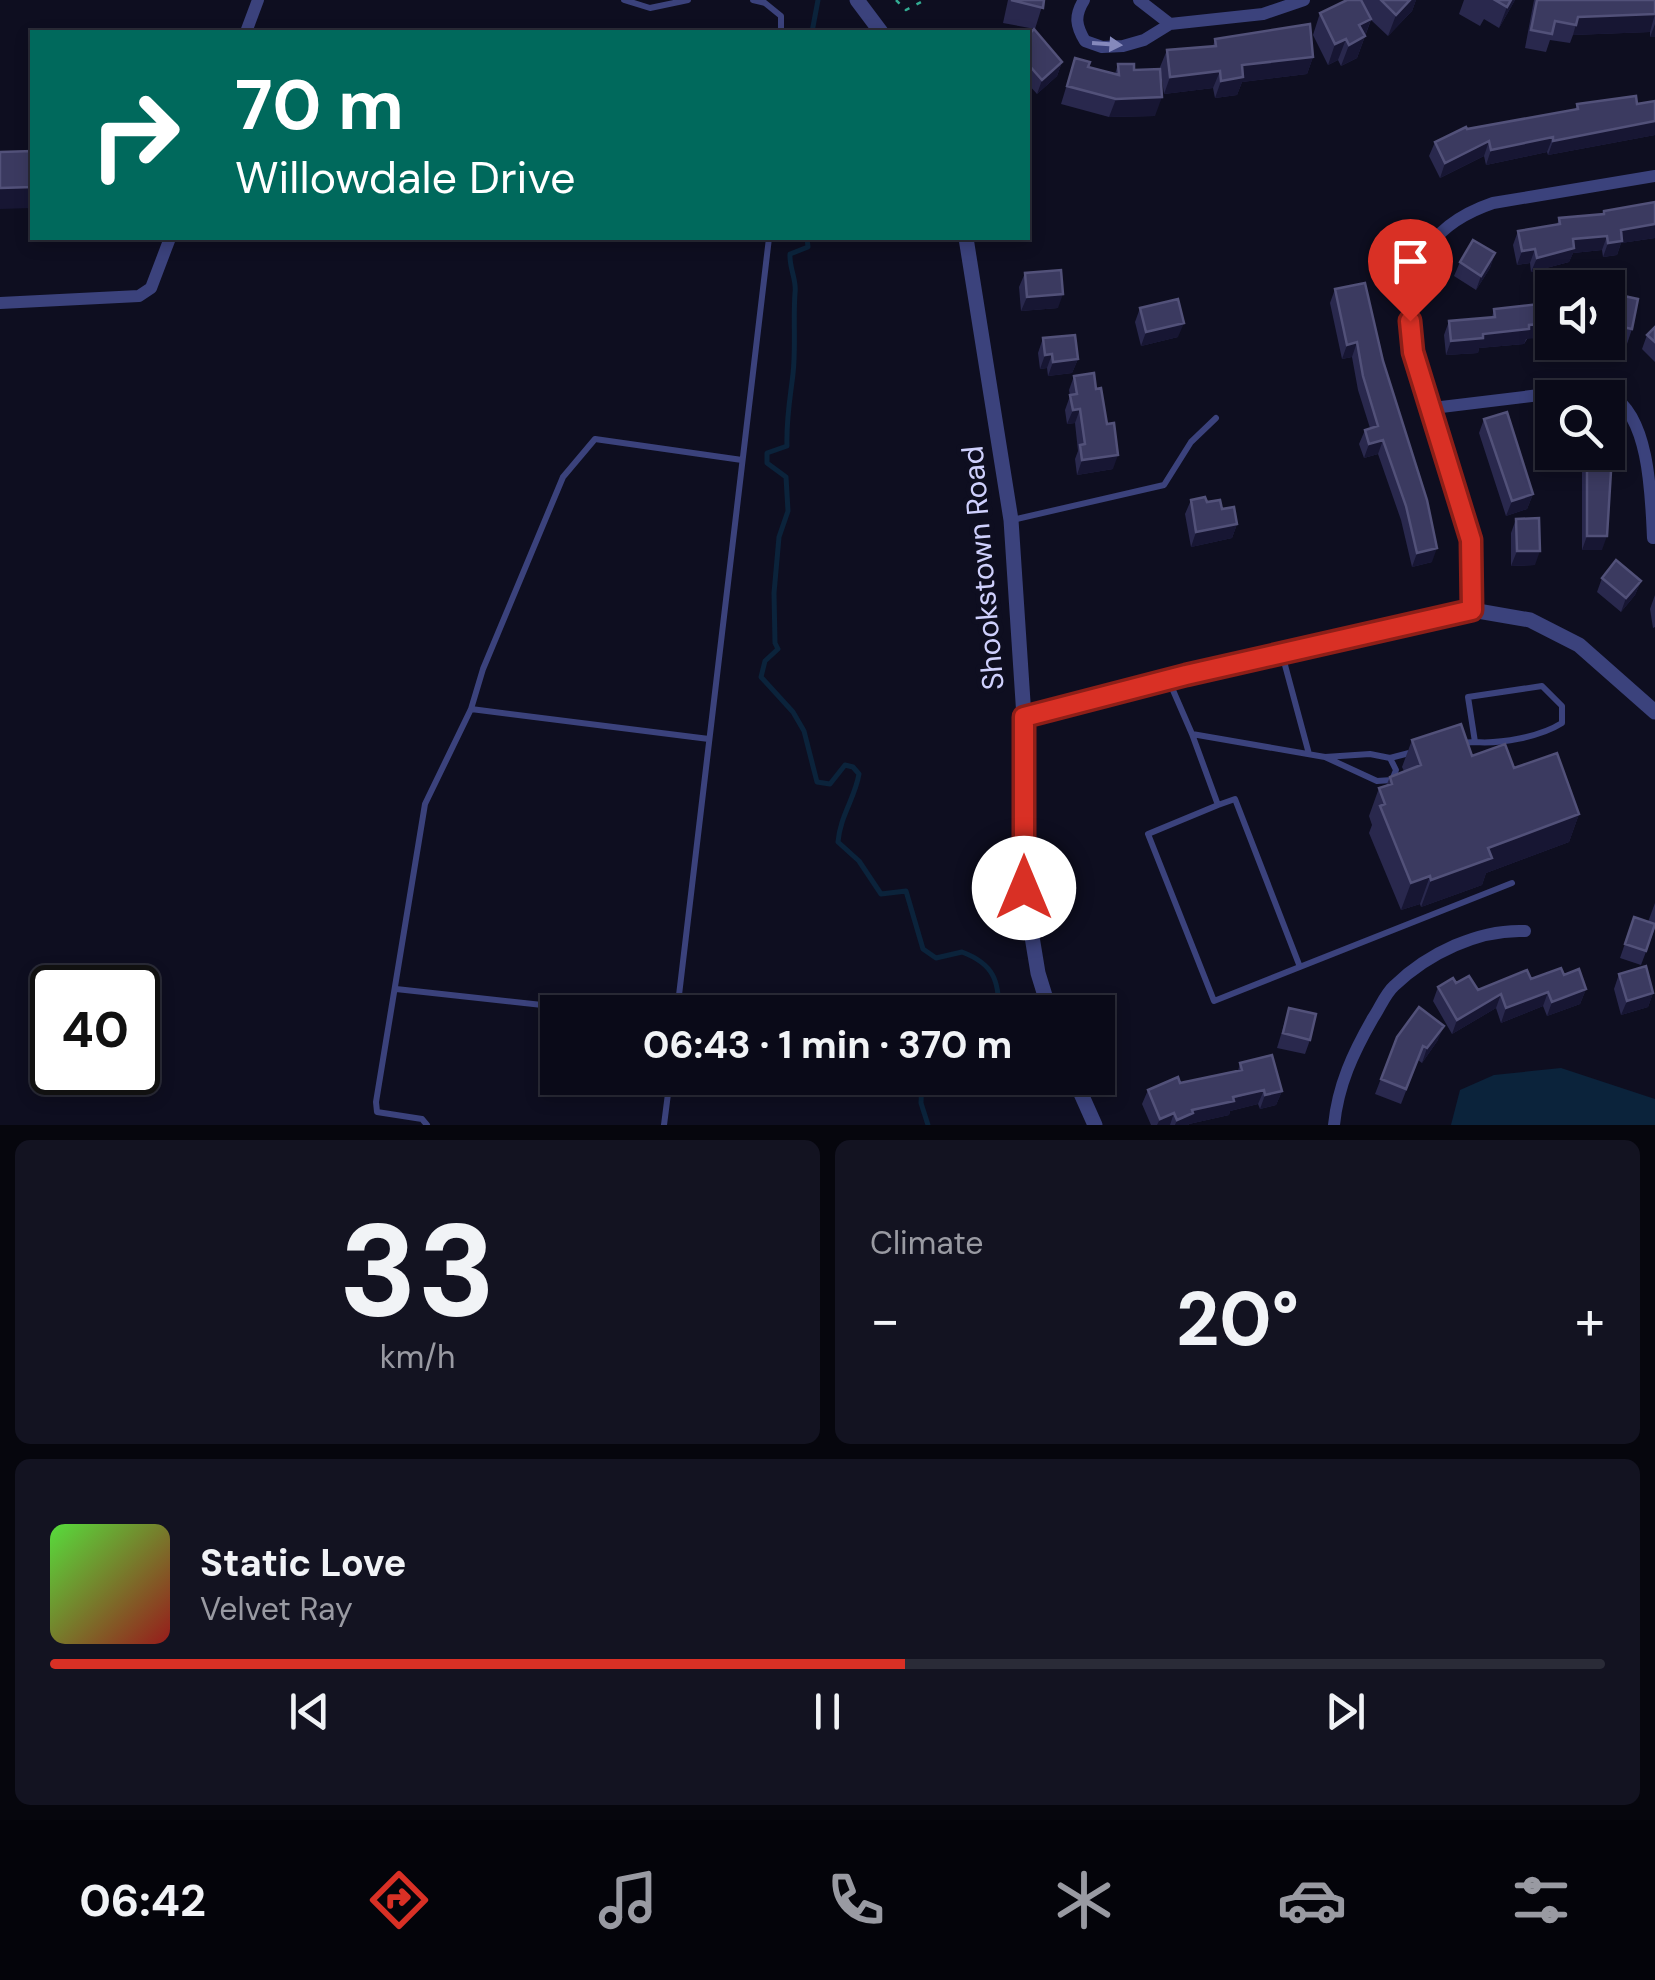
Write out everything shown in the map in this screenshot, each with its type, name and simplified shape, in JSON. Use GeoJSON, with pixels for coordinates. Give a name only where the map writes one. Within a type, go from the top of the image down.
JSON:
{"type":"FeatureCollection","features":[{"type":"Feature","properties":{"kind":"street"},"geometry":{"type":"LineString","coordinates":[[247,30],[258,0]]}},
{"type":"Feature","properties":{"kind":"street"},"geometry":{"type":"LineString","coordinates":[[1084,0],[1078,9],[1076,26],[1085,41],[1102,47],[1144,40],[1170,24],[1263,14],[1304,0]]}},
{"type":"Feature","properties":{"kind":"street"},"geometry":{"type":"LineString","coordinates":[[1139,0],[1170,24]]}},
{"type":"Feature","properties":{"kind":"street"},"geometry":{"type":"LineString","coordinates":[[864,2],[880,30]]}},
{"type":"Feature","properties":{"kind":"street"},"geometry":{"type":"LineString","coordinates":[[1472,610],[1471,540],[1413,352],[1411,297],[1419,269],[1432,242],[1450,222],[1492,203],[1655,176]]}},
{"type":"Feature","properties":{"kind":"street"},"geometry":{"type":"LineString","coordinates":[[0,303],[139,296],[151,288],[169,240]]}},
{"type":"Feature","properties":{"kind":"street","name":"Shookstown Road"},"geometry":{"type":"LineString","coordinates":[[966,240],[1011,520],[1024,717],[1024,888],[1045,995]]}},
{"type":"Feature","properties":{"kind":"street"},"geometry":{"type":"LineString","coordinates":[[1433,408],[1589,389],[1614,397],[1632,418],[1643,448],[1653,538]]}},
{"type":"Feature","properties":{"kind":"street"},"geometry":{"type":"LineString","coordinates":[[1024,717],[1472,610],[1530,620],[1579,645],[1655,712]]}},
{"type":"Feature","properties":{"kind":"street"},"geometry":{"type":"LineString","coordinates":[[1334,1125],[1337,1097],[1353,1052],[1391,988],[1426,961],[1477,936],[1501,930],[1525,931]]}},
{"type":"Feature","properties":{"kind":"street"},"geometry":{"type":"LineString","coordinates":[[1082,1095],[1095,1125]]}},
{"type":"Feature","properties":{"kind":"lane"},"geometry":{"type":"LineString","coordinates":[[624,0],[630,5],[650,8],[688,0]]}},
{"type":"Feature","properties":{"kind":"lane"},"geometry":{"type":"LineString","coordinates":[[753,0],[765,3],[781,16],[781,30]]}},
{"type":"Feature","properties":{"kind":"lane"},"geometry":{"type":"LineString","coordinates":[[679,995],[769,240]]}},
{"type":"Feature","properties":{"kind":"lane"},"geometry":{"type":"LineString","coordinates":[[1011,520],[1164,486],[1191,442],[1216,418]]}},
{"type":"Feature","properties":{"kind":"lane"},"geometry":{"type":"LineString","coordinates":[[427,1125],[422,1120],[377,1112],[426,804],[470,709],[483,668],[562,477],[595,439],[742,460]]}},
{"type":"Feature","properties":{"kind":"lane"},"geometry":{"type":"LineString","coordinates":[[1282,654],[1309,754]]}},
{"type":"Feature","properties":{"kind":"lane"},"geometry":{"type":"LineString","coordinates":[[1169,680],[1218,805]]}},
{"type":"Feature","properties":{"kind":"lane"},"geometry":{"type":"LineString","coordinates":[[1448,745],[1489,743],[1552,729],[1562,723],[1562,706],[1542,686],[1468,698],[1475,742]]}},
{"type":"Feature","properties":{"kind":"lane"},"geometry":{"type":"LineString","coordinates":[[470,709],[708,739]]}},
{"type":"Feature","properties":{"kind":"lane"},"geometry":{"type":"LineString","coordinates":[[1192,734],[1325,757],[1370,754],[1390,758],[1420,750]]}},
{"type":"Feature","properties":{"kind":"lane"},"geometry":{"type":"LineString","coordinates":[[1325,757],[1355,773],[1385,782],[1392,780],[1396,770],[1390,758]]}},
{"type":"Feature","properties":{"kind":"lane"},"geometry":{"type":"LineString","coordinates":[[1300,967],[1235,799],[1148,834],[1214,1001],[1512,884]]}},
{"type":"Feature","properties":{"kind":"lane"},"geometry":{"type":"LineString","coordinates":[[396,989],[540,1005]]}},
{"type":"Feature","properties":{"kind":"lane"},"geometry":{"type":"LineString","coordinates":[[664,1125],[668,1095]]}},
{"type":"Feature","properties":{"kind":"path"},"geometry":{"type":"LineString","coordinates":[[896,0],[906,10],[924,0]]}},
{"type":"Feature","properties":{"kind":"water"},"geometry":{"type":"Polygon","coordinates":[[[1561,1068],[1655,1099],[1655,1125],[1451,1125],[1460,1090],[1494,1075],[1561,1068]]]}},
{"type":"Feature","properties":{"kind":"building"},"geometry":{"type":"Polygon","coordinates":[[[1011,0],[1044,0],[1043,8],[1011,0]]]}},
{"type":"Feature","properties":{"kind":"building"},"geometry":{"type":"Polygon","coordinates":[[[1347,0],[1361,0],[1371,19],[1359,25],[1365,36],[1349,45],[1346,39],[1335,44],[1320,13],[1347,0]]]}},
{"type":"Feature","properties":{"kind":"building"},"geometry":{"type":"Polygon","coordinates":[[[1381,0],[1410,0],[1396,15],[1381,0]]]}},
{"type":"Feature","properties":{"kind":"building"},"geometry":{"type":"Polygon","coordinates":[[[1537,0],[1655,0],[1655,14],[1578,17],[1576,25],[1555,21],[1552,34],[1531,30],[1537,0]]]}},
{"type":"Feature","properties":{"kind":"building"},"geometry":{"type":"Polygon","coordinates":[[[1310,24],[1313,57],[1242,65],[1243,77],[1221,81],[1220,71],[1170,77],[1167,50],[1216,46],[1215,39],[1310,24]]]}},
{"type":"Feature","properties":{"kind":"building"},"geometry":{"type":"Polygon","coordinates":[[[1034,29],[1062,62],[1042,80],[1030,66],[1030,33],[1034,29]]]}},
{"type":"Feature","properties":{"kind":"building"},"geometry":{"type":"Polygon","coordinates":[[[1075,58],[1090,62],[1088,67],[1119,75],[1118,64],[1134,64],[1134,70],[1160,69],[1162,97],[1116,99],[1067,86],[1075,58]]]}},
{"type":"Feature","properties":{"kind":"building"},"geometry":{"type":"Polygon","coordinates":[[[1636,96],[1637,104],[1655,101],[1655,121],[1491,150],[1489,141],[1445,163],[1435,142],[1466,127],[1636,96]]]}},
{"type":"Feature","properties":{"kind":"building"},"geometry":{"type":"Polygon","coordinates":[[[30,151],[30,187],[0,188],[0,152],[30,151]]]}},
{"type":"Feature","properties":{"kind":"building"},"geometry":{"type":"Polygon","coordinates":[[[1655,202],[1655,224],[1621,230],[1622,241],[1608,243],[1607,236],[1573,239],[1574,248],[1537,258],[1535,249],[1522,251],[1518,231],[1560,224],[1559,218],[1604,214],[1655,202]]]}},
{"type":"Feature","properties":{"kind":"building"},"geometry":{"type":"Polygon","coordinates":[[[1473,240],[1495,253],[1481,276],[1460,262],[1473,240]]]}},
{"type":"Feature","properties":{"kind":"building"},"geometry":{"type":"Polygon","coordinates":[[[1061,270],[1063,294],[1027,297],[1025,273],[1061,270]]]}},
{"type":"Feature","properties":{"kind":"building"},"geometry":{"type":"Polygon","coordinates":[[[1365,283],[1383,361],[1427,500],[1437,548],[1417,553],[1406,506],[1383,440],[1369,444],[1365,430],[1378,426],[1357,342],[1347,345],[1335,289],[1365,283]]]}},
{"type":"Feature","properties":{"kind":"building"},"geometry":{"type":"Polygon","coordinates":[[[1625,296],[1638,299],[1632,329],[1625,328],[1625,296]]]}},
{"type":"Feature","properties":{"kind":"building"},"geometry":{"type":"Polygon","coordinates":[[[1178,299],[1184,323],[1146,332],[1140,308],[1178,299]]]}},
{"type":"Feature","properties":{"kind":"building"},"geometry":{"type":"Polygon","coordinates":[[[1535,305],[1535,324],[1529,325],[1529,329],[1451,341],[1449,321],[1495,317],[1494,309],[1535,305]]]}},
{"type":"Feature","properties":{"kind":"building"},"geometry":{"type":"Polygon","coordinates":[[[1075,335],[1078,359],[1053,362],[1052,354],[1045,355],[1043,338],[1075,335]]]}},
{"type":"Feature","properties":{"kind":"building"},"geometry":{"type":"Polygon","coordinates":[[[1094,373],[1096,389],[1101,388],[1107,424],[1114,423],[1118,455],[1082,460],[1080,445],[1085,444],[1080,409],[1073,410],[1070,395],[1077,394],[1074,376],[1094,373]]]}},
{"type":"Feature","properties":{"kind":"building"},"geometry":{"type":"Polygon","coordinates":[[[1507,412],[1533,494],[1512,501],[1484,419],[1507,412]]]}},
{"type":"Feature","properties":{"kind":"building"},"geometry":{"type":"Polygon","coordinates":[[[1587,470],[1611,470],[1607,536],[1587,536],[1587,470]]]}},
{"type":"Feature","properties":{"kind":"building"},"geometry":{"type":"Polygon","coordinates":[[[1205,497],[1207,502],[1220,500],[1222,509],[1234,507],[1237,524],[1196,532],[1191,500],[1205,497]]]}},
{"type":"Feature","properties":{"kind":"building"},"geometry":{"type":"Polygon","coordinates":[[[1539,518],[1540,551],[1517,551],[1516,519],[1539,518]]]}},
{"type":"Feature","properties":{"kind":"building"},"geometry":{"type":"Polygon","coordinates":[[[1616,560],[1641,581],[1626,598],[1602,578],[1616,560]]]}},
{"type":"Feature","properties":{"kind":"building"},"geometry":{"type":"Polygon","coordinates":[[[1461,724],[1472,756],[1505,744],[1514,768],[1557,753],[1579,814],[1488,848],[1492,858],[1431,880],[1430,876],[1411,883],[1380,806],[1385,804],[1379,788],[1392,784],[1390,777],[1421,765],[1412,740],[1461,724]]]}},
{"type":"Feature","properties":{"kind":"building"},"geometry":{"type":"Polygon","coordinates":[[[1634,917],[1655,924],[1646,951],[1625,944],[1634,917]]]}},
{"type":"Feature","properties":{"kind":"building"},"geometry":{"type":"Polygon","coordinates":[[[1646,966],[1653,993],[1627,1001],[1619,974],[1646,966]]]}},
{"type":"Feature","properties":{"kind":"building"},"geometry":{"type":"Polygon","coordinates":[[[1561,968],[1564,975],[1579,969],[1586,989],[1552,1002],[1548,992],[1506,1008],[1501,994],[1457,1020],[1438,987],[1453,978],[1456,983],[1469,976],[1478,990],[1527,970],[1531,979],[1561,968]]]}},
{"type":"Feature","properties":{"kind":"building"},"geometry":{"type":"Polygon","coordinates":[[[1419,1007],[1444,1026],[1427,1048],[1423,1046],[1406,1089],[1381,1079],[1397,1037],[1419,1007]]]}},
{"type":"Feature","properties":{"kind":"building"},"geometry":{"type":"Polygon","coordinates":[[[1289,1008],[1316,1014],[1310,1040],[1283,1033],[1289,1008]]]}},
{"type":"Feature","properties":{"kind":"building"},"geometry":{"type":"Polygon","coordinates":[[[1272,1055],[1282,1091],[1265,1095],[1264,1090],[1233,1097],[1234,1101],[1192,1110],[1193,1113],[1177,1120],[1174,1113],[1160,1119],[1148,1090],[1178,1077],[1180,1083],[1242,1070],[1240,1063],[1272,1055]]]}},
{"type":"Feature","properties":{"kind":"waterway"},"geometry":{"type":"LineString","coordinates":[[812,30],[818,0]]}},
{"type":"Feature","properties":{"kind":"waterway"},"geometry":{"type":"LineString","coordinates":[[807,240],[808,247],[790,254],[795,288],[794,354],[787,446],[767,453],[767,463],[786,477],[788,511],[779,537],[774,593],[778,649],[765,661],[761,677],[793,712],[804,731],[817,782],[830,784],[845,765],[859,774],[838,842],[859,861],[881,894],[906,891],[923,949],[936,958],[962,952],[973,957],[993,975],[998,995]]}},
{"type":"Feature","properties":{"kind":"waterway"},"geometry":{"type":"LineString","coordinates":[[921,1095],[928,1125]]}},
{"type":"Feature","properties":{"kind":"route"},"geometry":{"type":"LineString","coordinates":[[1024,888],[1024,717],[1186,675],[1472,610],[1471,540],[1413,352],[1410,321]]}}]}
